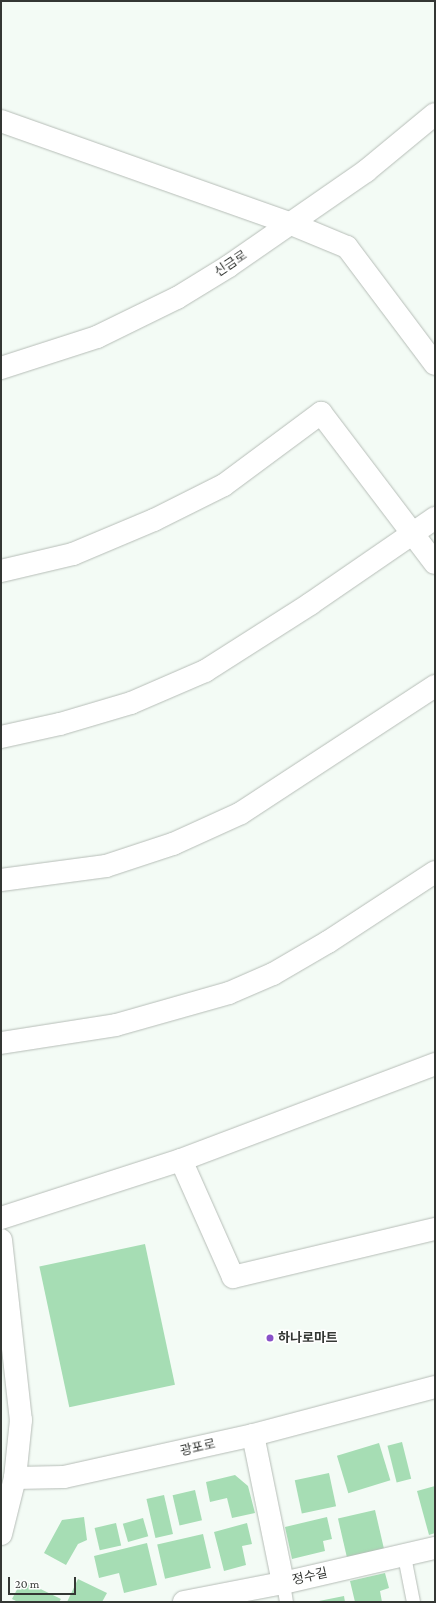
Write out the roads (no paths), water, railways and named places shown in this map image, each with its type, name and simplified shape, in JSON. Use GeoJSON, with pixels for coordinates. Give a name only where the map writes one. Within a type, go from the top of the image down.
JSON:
{"type":"FeatureCollection","features":[{"type":"Feature","properties":{"kind":"street","name":"신금로"},"geometry":{"type":"LineString","coordinates":[[1,368],[97,337],[177,298],[229,266],[366,171],[435,114]]}},
{"type":"Feature","properties":{"kind":"street"},"geometry":{"type":"LineString","coordinates":[[1,121],[289,223],[346,247],[435,364]]}},
{"type":"Feature","properties":{"kind":"street"},"geometry":{"type":"LineString","coordinates":[[1,571],[73,554],[154,520],[224,485],[321,413],[435,563]]}},
{"type":"Feature","properties":{"kind":"street"},"geometry":{"type":"LineString","coordinates":[[1,737],[60,724],[131,703],[205,671],[310,604],[435,518]]}},
{"type":"Feature","properties":{"kind":"street"},"geometry":{"type":"LineString","coordinates":[[1,880],[106,866],[187,838],[241,813],[435,686]]}},
{"type":"Feature","properties":{"kind":"street"},"geometry":{"type":"LineString","coordinates":[[1,1043],[116,1025],[229,993],[273,974],[328,942],[435,872]]}},
{"type":"Feature","properties":{"kind":"street"},"geometry":{"type":"LineString","coordinates":[[1,1218],[181,1160],[435,1064]]}},
{"type":"Feature","properties":{"kind":"street"},"geometry":{"type":"LineString","coordinates":[[181,1160],[232,1277],[435,1229]]}},
{"type":"Feature","properties":{"kind":"street"},"geometry":{"type":"LineString","coordinates":[[1,1240],[21,1420],[8,1477],[1,1534]]}},
{"type":"Feature","properties":{"kind":"street","name":"광포로"},"geometry":{"type":"LineString","coordinates":[[8,1477],[64,1477],[253,1435],[435,1387]]}},
{"type":"Feature","properties":{"kind":"street"},"geometry":{"type":"LineString","coordinates":[[253,1435],[285,1592]]}},
{"type":"Feature","properties":{"kind":"street","name":"정수길"},"geometry":{"type":"LineString","coordinates":[[184,1602],[285,1592],[435,1548]]}},
{"type":"Feature","properties":{"kind":"lane"},"geometry":{"type":"LineString","coordinates":[[404,1556],[413,1602]]}},
{"type":"Feature","properties":{"kind":"place","name":"하나로마트"},"geometry":{"type":"Point","coordinates":[270,1338]}}]}
